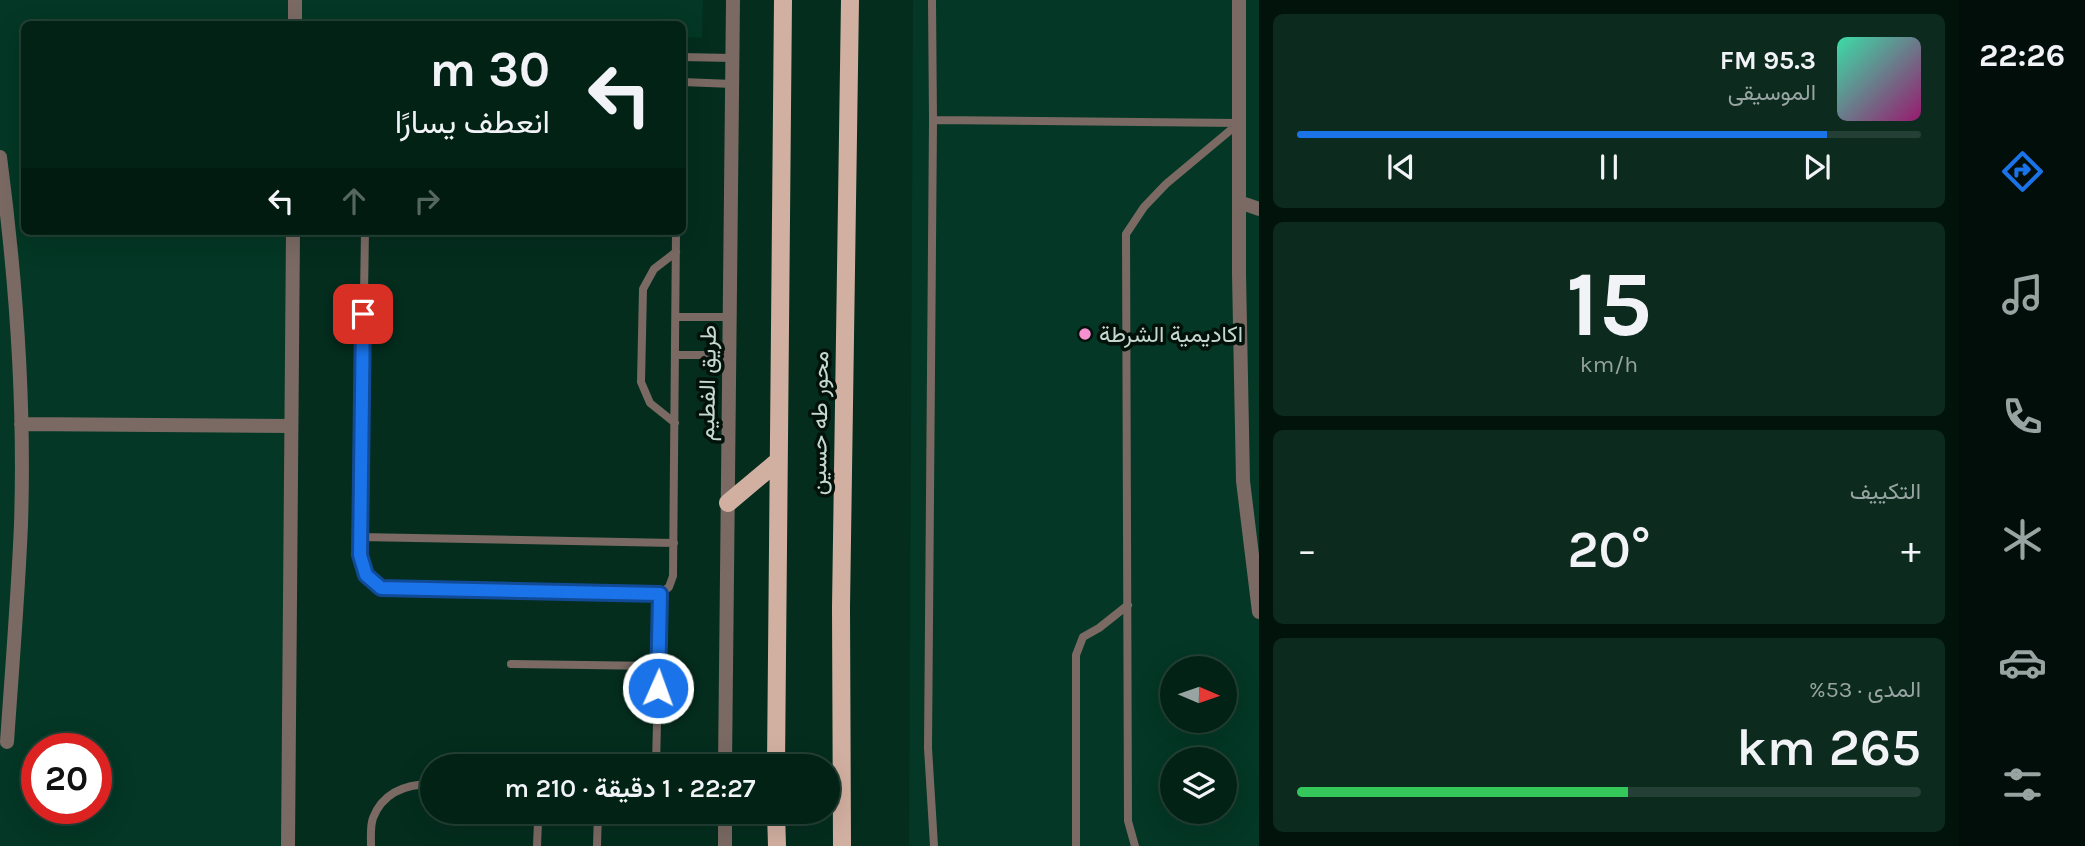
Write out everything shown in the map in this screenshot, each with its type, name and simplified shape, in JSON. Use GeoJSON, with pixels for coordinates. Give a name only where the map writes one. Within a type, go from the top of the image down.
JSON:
{"type":"FeatureCollection","features":[{"type":"Feature","properties":{"kind":"main road","name":"محور طه حسين"},"geometry":{"type":"LineString","coordinates":[[775,754],[783,0]]}},
{"type":"Feature","properties":{"kind":"main road","name":"محور طه حسين"},"geometry":{"type":"LineString","coordinates":[[842,846],[841,607],[849,0]]}},
{"type":"Feature","properties":{"kind":"main road"},"geometry":{"type":"LineString","coordinates":[[728,503],[778,461]]}},
{"type":"Feature","properties":{"kind":"main road"},"geometry":{"type":"LineString","coordinates":[[776,824],[777,846]]}},
{"type":"Feature","properties":{"kind":"street"},"geometry":{"type":"LineString","coordinates":[[295,0],[295,21]]}},
{"type":"Feature","properties":{"kind":"street","name":"طريق الفطيم"},"geometry":{"type":"LineString","coordinates":[[726,754],[733,0]]}},
{"type":"Feature","properties":{"kind":"street"},"geometry":{"type":"LineString","coordinates":[[1239,0],[1242,475],[1259,612]]}},
{"type":"Feature","properties":{"kind":"street"},"geometry":{"type":"LineString","coordinates":[[0,157],[12,272],[21,424],[20,535],[7,742]]}},
{"type":"Feature","properties":{"kind":"street"},"geometry":{"type":"LineString","coordinates":[[1239,202],[1259,209]]}},
{"type":"Feature","properties":{"kind":"street"},"geometry":{"type":"LineString","coordinates":[[288,846],[293,235]]}},
{"type":"Feature","properties":{"kind":"street"},"geometry":{"type":"LineString","coordinates":[[21,424],[290,426]]}},
{"type":"Feature","properties":{"kind":"street"},"geometry":{"type":"LineString","coordinates":[[1242,475],[1259,471]]}},
{"type":"Feature","properties":{"kind":"street"},"geometry":{"type":"LineString","coordinates":[[725,824],[725,846]]}},
{"type":"Feature","properties":{"kind":"lane"},"geometry":{"type":"LineString","coordinates":[[932,0],[928,748],[934,846]]}},
{"type":"Feature","properties":{"kind":"lane"},"geometry":{"type":"LineString","coordinates":[[686,57],[733,58]]}},
{"type":"Feature","properties":{"kind":"lane"},"geometry":{"type":"LineString","coordinates":[[686,82],[733,85]]}},
{"type":"Feature","properties":{"kind":"lane"},"geometry":{"type":"LineString","coordinates":[[933,120],[1238,123]]}},
{"type":"Feature","properties":{"kind":"lane"},"geometry":{"type":"LineString","coordinates":[[1135,846],[1128,821],[1126,234],[1144,207],[1166,184],[1238,123]]}},
{"type":"Feature","properties":{"kind":"lane"},"geometry":{"type":"LineString","coordinates":[[365,235],[360,537],[361,565],[373,583],[381,588],[660,594],[669,587],[673,576],[676,235]]}},
{"type":"Feature","properties":{"kind":"lane"},"geometry":{"type":"LineString","coordinates":[[675,423],[650,403],[640,382],[643,289],[654,269],[676,252]]}},
{"type":"Feature","properties":{"kind":"lane"},"geometry":{"type":"LineString","coordinates":[[676,317],[730,317]]}},
{"type":"Feature","properties":{"kind":"lane"},"geometry":{"type":"LineString","coordinates":[[675,355],[730,355]]}},
{"type":"Feature","properties":{"kind":"lane"},"geometry":{"type":"LineString","coordinates":[[360,537],[674,543]]}},
{"type":"Feature","properties":{"kind":"lane"},"geometry":{"type":"LineString","coordinates":[[656,754],[660,594]]}},
{"type":"Feature","properties":{"kind":"lane"},"geometry":{"type":"LineString","coordinates":[[1076,846],[1076,655],[1083,637],[1128,605]]}},
{"type":"Feature","properties":{"kind":"lane"},"geometry":{"type":"LineString","coordinates":[[510,664],[658,666]]}},
{"type":"Feature","properties":{"kind":"lane"},"geometry":{"type":"LineString","coordinates":[[371,846],[372,820],[382,803],[396,790],[420,784]]}},
{"type":"Feature","properties":{"kind":"lane"},"geometry":{"type":"LineString","coordinates":[[537,846],[538,824]]}},
{"type":"Feature","properties":{"kind":"lane"},"geometry":{"type":"LineString","coordinates":[[597,846],[598,824]]}},
{"type":"Feature","properties":{"kind":"shaded area"},"geometry":{"type":"Polygon","coordinates":[[[0,0],[703,0],[702,38],[686,37],[686,21],[21,21],[21,235],[294,235],[283,846],[0,846],[0,0]]]}},
{"type":"Feature","properties":{"kind":"shaded area","name":"اكاديمية الشرطة"},"geometry":{"type":"Polygon","coordinates":[[[913,0],[1259,0],[1259,846],[909,846],[913,0]]]}},
{"type":"Feature","properties":{"kind":"place","name":"اكاديمية الشرطة"},"geometry":{"type":"Point","coordinates":[1085,334]}},
{"type":"Feature","properties":{"kind":"route"},"geometry":{"type":"LineString","coordinates":[[363,314],[360,555],[366,575],[381,588],[660,594],[658,688]]}}]}
